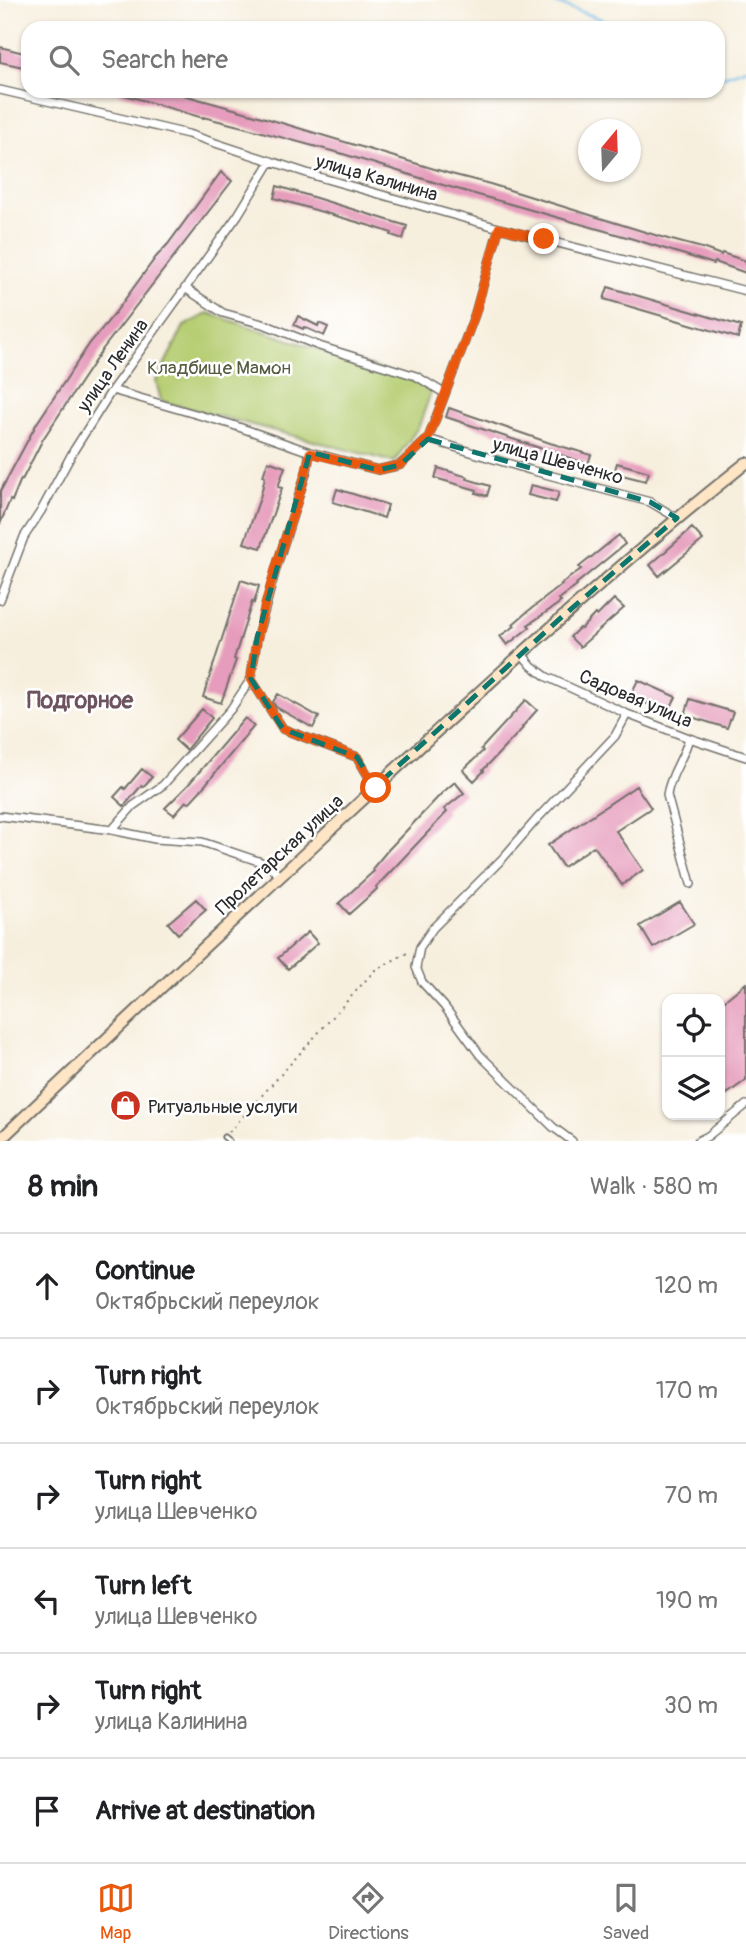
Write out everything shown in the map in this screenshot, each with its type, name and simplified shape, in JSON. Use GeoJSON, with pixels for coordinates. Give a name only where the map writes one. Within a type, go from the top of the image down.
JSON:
{"type":"FeatureCollection","features":[{"type":"Feature","properties":{"kind":"street","name":"улица Калинина"},"geometry":{"type":"LineString","coordinates":[[0,90],[21,95]]}},
{"type":"Feature","properties":{"kind":"street","name":"улица Калинина"},"geometry":{"type":"LineString","coordinates":[[34,98],[188,134],[319,177],[499,228],[746,290]]}},
{"type":"Feature","properties":{"kind":"street","name":"улица Ленина"},"geometry":{"type":"LineString","coordinates":[[0,600],[24,537],[74,450],[112,390],[238,215],[271,161]]}},
{"type":"Feature","properties":{"kind":"street"},"geometry":{"type":"LineString","coordinates":[[112,390],[230,424],[310,453],[378,470],[400,465],[428,439],[475,314],[499,228]]}},
{"type":"Feature","properties":{"kind":"street"},"geometry":{"type":"LineString","coordinates":[[185,288],[223,313],[416,376],[444,393]]}},
{"type":"Feature","properties":{"kind":"street","name":"улица Шевченко"},"geometry":{"type":"LineString","coordinates":[[428,439],[650,502],[677,517]]}},
{"type":"Feature","properties":{"kind":"street"},"geometry":{"type":"LineString","coordinates":[[112,830],[133,806],[163,785],[232,709],[251,679],[257,638],[310,453]]}},
{"type":"Feature","properties":{"kind":"street","name":"Пролетарская улица"},"geometry":{"type":"LineString","coordinates":[[0,1140],[522,653],[677,517],[746,463]]}},
{"type":"Feature","properties":{"kind":"street","name":"Садовая улица"},"geometry":{"type":"LineString","coordinates":[[522,653],[532,666],[548,677],[627,714],[746,757]]}},
{"type":"Feature","properties":{"kind":"street"},"geometry":{"type":"LineString","coordinates":[[251,679],[283,729],[357,757],[376,788]]}},
{"type":"Feature","properties":{"kind":"street"},"geometry":{"type":"LineString","coordinates":[[572,1141],[480,1055],[422,982],[416,967],[420,947],[433,928],[503,858],[615,736],[627,714]]}},
{"type":"Feature","properties":{"kind":"street"},"geometry":{"type":"LineString","coordinates":[[689,738],[669,783],[667,795],[691,884]]}},
{"type":"Feature","properties":{"kind":"street"},"geometry":{"type":"LineString","coordinates":[[0,816],[112,830],[155,839],[202,842],[267,864],[280,876]]}},
{"type":"Feature","properties":{"kind":"street"},"geometry":{"type":"LineString","coordinates":[[698,1141],[746,1105]]}},
{"type":"Feature","properties":{"kind":"lane"},"geometry":{"type":"LineString","coordinates":[[225,1137],[229,1141]]}},
{"type":"Feature","properties":{"kind":"path"},"geometry":{"type":"LineString","coordinates":[[225,1137],[375,970],[420,947]]}},
{"type":"Feature","properties":{"kind":"highlighted area"},"geometry":{"type":"Polygon","coordinates":[[[428,439],[650,502],[677,518],[564,615],[375,787],[357,757],[283,729],[251,679],[257,638],[310,452],[378,470],[400,465],[428,439]]]}},
{"type":"Feature","properties":{"kind":"green space","name":"Кладбище Мамон"},"geometry":{"type":"Polygon","coordinates":[[[208,313],[412,380],[431,392],[419,426],[394,462],[161,401],[156,381],[184,326],[208,313]]]}},
{"type":"Feature","properties":{"kind":"building"},"geometry":{"type":"Polygon","coordinates":[[[0,47],[21,52],[21,66],[0,62],[0,47]]]}},
{"type":"Feature","properties":{"kind":"building"},"geometry":{"type":"Polygon","coordinates":[[[135,98],[194,98],[252,114],[721,255],[722,253],[746,261],[746,273],[343,154],[135,98]]]}},
{"type":"Feature","properties":{"kind":"building"},"geometry":{"type":"Polygon","coordinates":[[[221,172],[232,181],[102,350],[43,439],[0,524],[0,492],[37,423],[90,343],[221,172]]]}},
{"type":"Feature","properties":{"kind":"building"},"geometry":{"type":"Polygon","coordinates":[[[277,186],[407,226],[403,239],[374,227],[274,198],[277,186]]]}},
{"type":"Feature","properties":{"kind":"building"},"geometry":{"type":"Polygon","coordinates":[[[608,287],[741,326],[738,338],[604,299],[608,287]]]}},
{"type":"Feature","properties":{"kind":"building"},"geometry":{"type":"Polygon","coordinates":[[[298,316],[318,326],[319,323],[328,327],[324,336],[294,325],[298,316]]]}},
{"type":"Feature","properties":{"kind":"building"},"geometry":{"type":"Polygon","coordinates":[[[449,408],[591,455],[588,464],[446,417],[449,408]]]}},
{"type":"Feature","properties":{"kind":"building"},"geometry":{"type":"Polygon","coordinates":[[[268,461],[285,467],[278,487],[282,488],[261,548],[244,543],[260,498],[268,461]]]}},
{"type":"Feature","properties":{"kind":"building"},"geometry":{"type":"Polygon","coordinates":[[[617,463],[649,472],[646,481],[614,473],[617,463]]]}},
{"type":"Feature","properties":{"kind":"building"},"geometry":{"type":"Polygon","coordinates":[[[438,468],[490,486],[487,496],[476,493],[477,490],[435,478],[438,468]]]}},
{"type":"Feature","properties":{"kind":"building"},"geometry":{"type":"Polygon","coordinates":[[[531,485],[559,492],[556,502],[528,495],[531,485]]]}},
{"type":"Feature","properties":{"kind":"building"},"geometry":{"type":"Polygon","coordinates":[[[337,489],[388,505],[384,518],[333,502],[337,489]]]}},
{"type":"Feature","properties":{"kind":"building"},"geometry":{"type":"Polygon","coordinates":[[[692,528],[703,540],[659,576],[650,565],[692,528]]]}},
{"type":"Feature","properties":{"kind":"building"},"geometry":{"type":"Polygon","coordinates":[[[619,535],[625,544],[559,599],[561,602],[528,625],[530,627],[507,645],[500,636],[619,535]]]}},
{"type":"Feature","properties":{"kind":"building"},"geometry":{"type":"Polygon","coordinates":[[[241,580],[259,586],[221,703],[203,697],[241,580]]]}},
{"type":"Feature","properties":{"kind":"building"},"geometry":{"type":"Polygon","coordinates":[[[614,599],[624,608],[580,647],[570,637],[614,599]]]}},
{"type":"Feature","properties":{"kind":"building"},"geometry":{"type":"Polygon","coordinates":[[[638,680],[676,697],[669,711],[649,701],[647,704],[630,696],[638,680]]]}},
{"type":"Feature","properties":{"kind":"building"},"geometry":{"type":"Polygon","coordinates":[[[278,694],[319,717],[313,728],[276,707],[273,702],[278,694]]]}},
{"type":"Feature","properties":{"kind":"building"},"geometry":{"type":"Polygon","coordinates":[[[690,699],[733,712],[727,728],[685,715],[690,699]]]}},
{"type":"Feature","properties":{"kind":"building"},"geometry":{"type":"Polygon","coordinates":[[[526,700],[537,710],[474,781],[463,770],[483,751],[481,749],[526,700]]]}},
{"type":"Feature","properties":{"kind":"building"},"geometry":{"type":"Polygon","coordinates":[[[202,709],[212,718],[186,750],[175,740],[202,709]]]}},
{"type":"Feature","properties":{"kind":"building"},"geometry":{"type":"Polygon","coordinates":[[[245,718],[254,726],[201,790],[189,803],[186,801],[174,815],[165,808],[188,785],[245,718]]]}},
{"type":"Feature","properties":{"kind":"building"},"geometry":{"type":"Polygon","coordinates":[[[142,769],[152,777],[124,806],[114,797],[123,787],[125,789],[142,769]]]}},
{"type":"Feature","properties":{"kind":"building"},"geometry":{"type":"Polygon","coordinates":[[[455,782],[464,793],[444,809],[447,812],[377,889],[349,914],[339,903],[374,871],[372,869],[388,850],[455,782]]]}},
{"type":"Feature","properties":{"kind":"building"},"geometry":{"type":"Polygon","coordinates":[[[636,786],[651,808],[616,831],[643,870],[622,885],[594,846],[563,867],[548,845],[636,786]]]}},
{"type":"Feature","properties":{"kind":"building"},"geometry":{"type":"Polygon","coordinates":[[[196,899],[206,910],[178,934],[168,923],[196,899]]]}},
{"type":"Feature","properties":{"kind":"building"},"geometry":{"type":"Polygon","coordinates":[[[680,902],[694,924],[653,948],[640,926],[680,902]]]}},
{"type":"Feature","properties":{"kind":"building"},"geometry":{"type":"Polygon","coordinates":[[[308,932],[318,943],[288,969],[278,958],[308,932]]]}},
{"type":"Feature","properties":{"kind":"building"},"geometry":{"type":"Polygon","coordinates":[[[746,983],[746,1080],[725,1095],[725,1057],[725,1000],[746,983]]]}},
{"type":"Feature","properties":{"kind":"waterway"},"geometry":{"type":"LineString","coordinates":[[548,0],[604,21]]}},
{"type":"Feature","properties":{"kind":"waterway"},"geometry":{"type":"LineString","coordinates":[[725,76],[746,68]]}},
{"type":"Feature","properties":{"kind":"place","name":"Ритуальные услуги"},"geometry":{"type":"Point","coordinates":[125,1106]}},
{"type":"Feature","properties":{"kind":"district","name":"Подгорное"},"geometry":{"type":"Point","coordinates":[80,700]}},
{"type":"Feature","properties":{"kind":"route"},"geometry":{"type":"LineString","coordinates":[[376,788],[357,757],[283,729],[251,679],[257,638],[310,453],[378,470],[400,465],[428,439],[475,314],[499,228],[544,239]]}}]}
